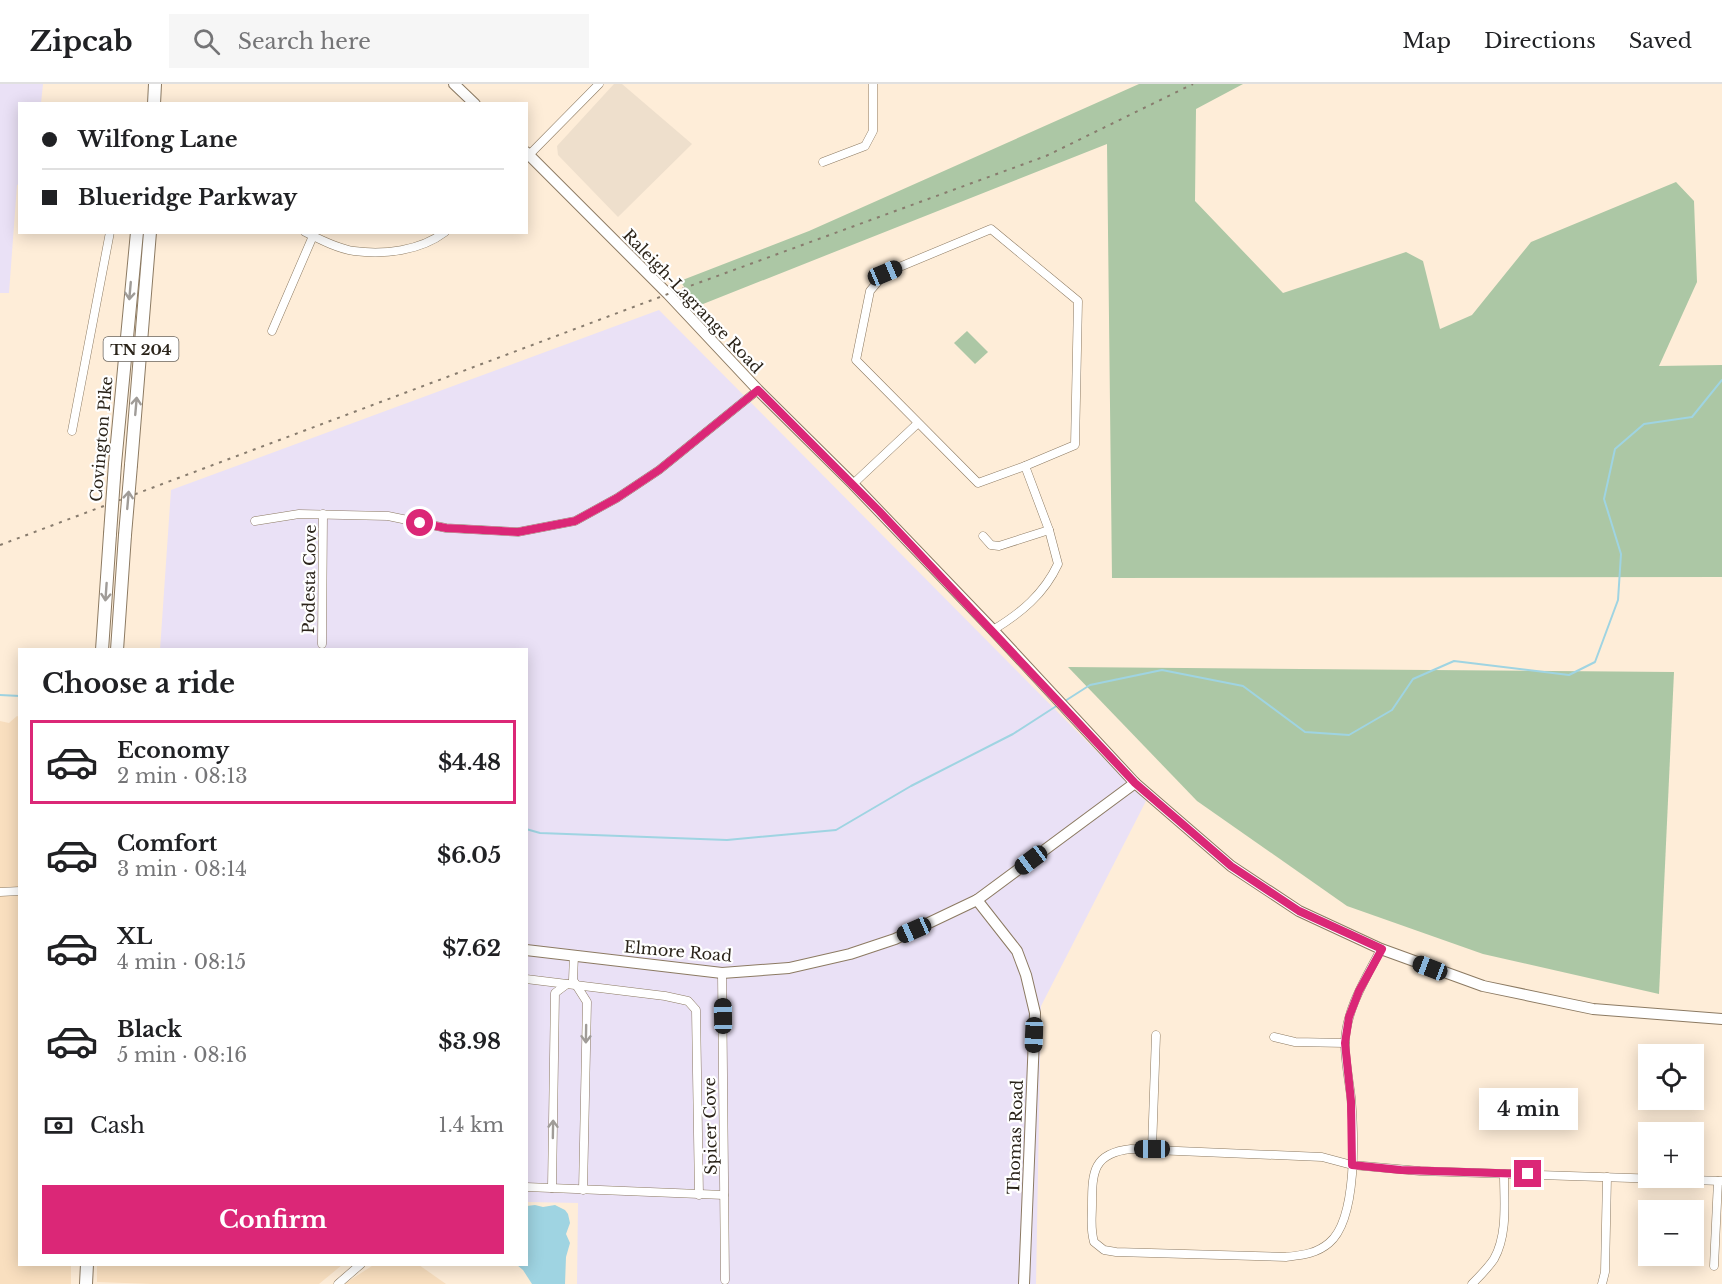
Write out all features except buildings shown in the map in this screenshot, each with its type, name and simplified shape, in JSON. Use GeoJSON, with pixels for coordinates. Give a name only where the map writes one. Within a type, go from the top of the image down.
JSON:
{"type":"FeatureCollection","features":[{"type":"Feature","properties":{"kind":"main road"},"geometry":{"type":"LineString","coordinates":[[154,102],[155,84]]}},
{"type":"Feature","properties":{"kind":"main road"},"geometry":{"type":"LineString","coordinates":[[454,84],[473,102]]}},
{"type":"Feature","properties":{"kind":"main road","name":"Raleigh-Lagrange Road"},"geometry":{"type":"LineString","coordinates":[[528,154],[853,484],[1135,783],[1231,866],[1299,911],[1382,949],[1483,986],[1593,1009],[1722,1019]]}},
{"type":"Feature","properties":{"kind":"main road","name":"Covington Pike"},"geometry":{"type":"LineString","coordinates":[[102,648],[115,464],[137,234]]}},
{"type":"Feature","properties":{"kind":"main road","name":"Covington Pike"},"geometry":{"type":"LineString","coordinates":[[117,648],[124,535],[150,234]]}},
{"type":"Feature","properties":{"kind":"main road","name":"Elmore Road"},"geometry":{"type":"LineString","coordinates":[[528,950],[722,973],[789,968],[850,954],[895,939],[976,900],[1135,783]]}},
{"type":"Feature","properties":{"kind":"main road","name":"Thomas Road"},"geometry":{"type":"LineString","coordinates":[[976,900],[1017,951],[1026,975],[1035,1013],[1024,1284]]}},
{"type":"Feature","properties":{"kind":"main road"},"geometry":{"type":"LineString","coordinates":[[86,1284],[87,1266]]}},
{"type":"Feature","properties":{"kind":"street"},"geometry":{"type":"LineString","coordinates":[[528,154],[600,84]]}},
{"type":"Feature","properties":{"kind":"street"},"geometry":{"type":"LineString","coordinates":[[824,162],[865,146],[873,131],[873,84]]}},
{"type":"Feature","properties":{"kind":"street"},"geometry":{"type":"LineString","coordinates":[[991,229],[1078,302],[1075,445],[1025,466],[978,483],[856,360],[870,291],[885,273],[991,229]]}},
{"type":"Feature","properties":{"kind":"street"},"geometry":{"type":"LineString","coordinates":[[72,431],[110,234]]}},
{"type":"Feature","properties":{"kind":"street"},"geometry":{"type":"LineString","coordinates":[[272,331],[309,234],[352,251],[401,251],[438,238],[443,234]]}},
{"type":"Feature","properties":{"kind":"street"},"geometry":{"type":"LineString","coordinates":[[255,520],[299,514],[388,516],[446,528],[518,532],[575,521],[617,498],[659,470],[758,390]]}},
{"type":"Feature","properties":{"kind":"street"},"geometry":{"type":"LineString","coordinates":[[853,484],[917,424]]}},
{"type":"Feature","properties":{"kind":"street"},"geometry":{"type":"LineString","coordinates":[[993,630],[1021,611],[1040,593],[1058,564],[1049,530],[1025,466]]}},
{"type":"Feature","properties":{"kind":"street","name":"Podesta Cove"},"geometry":{"type":"LineString","coordinates":[[322,645],[323,514]]}},
{"type":"Feature","properties":{"kind":"street"},"geometry":{"type":"LineString","coordinates":[[983,536],[991,545],[999,546],[1049,530]]}},
{"type":"Feature","properties":{"kind":"street"},"geometry":{"type":"LineString","coordinates":[[0,892],[18,891]]}},
{"type":"Feature","properties":{"kind":"street"},"geometry":{"type":"LineString","coordinates":[[1382,949],[1349,1017],[1345,1043],[1351,1101],[1352,1165],[1345,1221],[1339,1233],[1329,1243],[1310,1254],[1286,1257],[1116,1252],[1104,1250],[1094,1242],[1090,1220],[1092,1179],[1098,1164],[1105,1156],[1116,1151],[1152,1149],[1322,1157],[1352,1165],[1410,1171],[1720,1181],[1714,1266]]}},
{"type":"Feature","properties":{"kind":"street"},"geometry":{"type":"LineString","coordinates":[[574,956],[575,983],[586,1002],[584,1190]]}},
{"type":"Feature","properties":{"kind":"street","name":"Spicer Cove"},"geometry":{"type":"LineString","coordinates":[[722,973],[725,1280]]}},
{"type":"Feature","properties":{"kind":"street"},"geometry":{"type":"LineString","coordinates":[[528,979],[566,985],[575,983],[688,1000],[696,1010],[699,1195]]}},
{"type":"Feature","properties":{"kind":"street"},"geometry":{"type":"LineString","coordinates":[[552,1188],[555,993],[566,985]]}},
{"type":"Feature","properties":{"kind":"street"},"geometry":{"type":"LineString","coordinates":[[1152,1149],[1156,1035]]}},
{"type":"Feature","properties":{"kind":"street"},"geometry":{"type":"LineString","coordinates":[[1274,1036],[1295,1042],[1345,1043]]}},
{"type":"Feature","properties":{"kind":"street"},"geometry":{"type":"LineString","coordinates":[[1472,1284],[1493,1261],[1501,1242],[1504,1174]]}},
{"type":"Feature","properties":{"kind":"street"},"geometry":{"type":"LineString","coordinates":[[1602,1284],[1605,1272],[1607,1177]]}},
{"type":"Feature","properties":{"kind":"street"},"geometry":{"type":"LineString","coordinates":[[528,1187],[724,1195]]}},
{"type":"Feature","properties":{"kind":"street"},"geometry":{"type":"LineString","coordinates":[[338,1284],[359,1266]]}},
{"type":"Feature","properties":{"kind":"shaded area"},"geometry":{"type":"Polygon","coordinates":[[[0,84],[43,84],[41,102],[18,102],[18,184],[9,293],[0,293],[0,84]]]}},
{"type":"Feature","properties":{"kind":"shaded area"},"geometry":{"type":"Polygon","coordinates":[[[614,84],[622,84],[692,144],[618,217],[558,155],[557,146],[614,84]]]}},
{"type":"Feature","properties":{"kind":"shaded area"},"geometry":{"type":"Polygon","coordinates":[[[659,310],[1146,801],[1041,1006],[1036,1284],[577,1284],[578,1203],[528,1202],[528,648],[160,648],[171,490],[659,310]]]}},
{"type":"Feature","properties":{"kind":"shaded area"},"geometry":{"type":"Polygon","coordinates":[[[18,716],[18,1266],[71,1266],[71,1284],[0,1284],[0,721],[9,723],[18,716]]]}},
{"type":"Feature","properties":{"kind":"shaded area"},"geometry":{"type":"Polygon","coordinates":[[[97,1266],[341,1266],[319,1284],[97,1282],[97,1266]]]}},
{"type":"Feature","properties":{"kind":"shaded area"},"geometry":{"type":"Polygon","coordinates":[[[372,1266],[420,1266],[446,1284],[344,1284],[372,1266]]]}},
{"type":"Feature","properties":{"kind":"green space"},"geometry":{"type":"Polygon","coordinates":[[[1139,84],[1243,84],[1196,109],[1195,201],[1283,293],[1406,252],[1423,261],[1440,329],[1472,315],[1531,242],[1676,182],[1694,201],[1697,282],[1659,366],[1722,365],[1722,577],[1112,578],[1107,144],[698,306],[680,281],[809,231],[1139,84]]]}},
{"type":"Feature","properties":{"kind":"green space"},"geometry":{"type":"Polygon","coordinates":[[[967,331],[988,352],[975,364],[954,343],[967,331]]]}},
{"type":"Feature","properties":{"kind":"green space"},"geometry":{"type":"Polygon","coordinates":[[[1068,667],[1674,672],[1659,994],[1483,954],[1347,906],[1197,801],[1068,667]]]}},
{"type":"Feature","properties":{"kind":"water"},"geometry":{"type":"Polygon","coordinates":[[[555,1205],[568,1214],[570,1223],[566,1234],[570,1243],[566,1257],[565,1284],[532,1284],[518,1266],[528,1266],[528,1206],[555,1205]]]}},
{"type":"Feature","properties":{"kind":"waterway"},"geometry":{"type":"LineString","coordinates":[[1065,701],[1090,685],[1162,670],[1243,686],[1305,732],[1349,735],[1392,710],[1413,679],[1454,661],[1569,675],[1595,662],[1618,600],[1621,554],[1604,499],[1615,449],[1644,424],[1692,417],[1722,380]]}},
{"type":"Feature","properties":{"kind":"waterway"},"geometry":{"type":"LineString","coordinates":[[0,695],[18,696]]}},
{"type":"Feature","properties":{"kind":"waterway"},"geometry":{"type":"LineString","coordinates":[[528,830],[540,833],[727,840],[836,830],[911,786],[1013,734],[1058,705]]}},
{"type":"Feature","properties":{"kind":"railway"},"geometry":{"type":"LineString","coordinates":[[0,545],[668,294],[1046,156],[1193,84]]}},
{"type":"Feature","properties":{"kind":"route"},"geometry":{"type":"LineString","coordinates":[[420,523],[446,528],[518,532],[575,521],[617,498],[659,470],[758,390],[879,511],[1135,783],[1231,866],[1299,911],[1382,949],[1359,991],[1349,1017],[1345,1043],[1351,1101],[1352,1165],[1401,1170],[1528,1174]]}}]}
